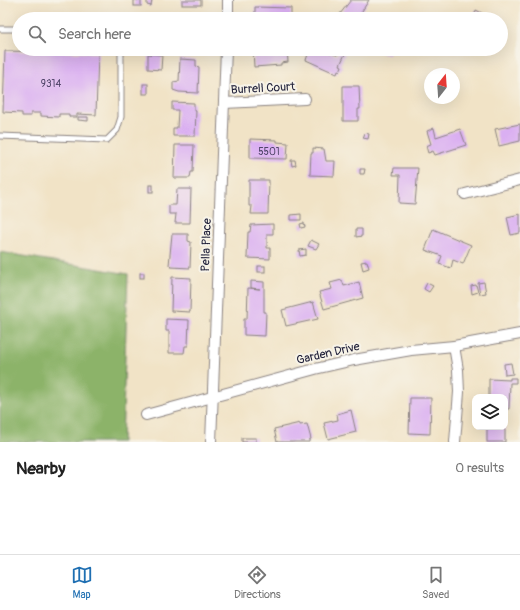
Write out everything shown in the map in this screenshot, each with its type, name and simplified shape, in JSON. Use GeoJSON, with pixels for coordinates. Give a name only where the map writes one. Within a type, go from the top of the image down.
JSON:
{"type":"FeatureCollection","features":[{"type":"Feature","properties":{"kind":"street"},"geometry":{"type":"LineString","coordinates":[[228,0],[228,12]]}},
{"type":"Feature","properties":{"kind":"street","name":"Pella Place"},"geometry":{"type":"LineString","coordinates":[[211,442],[226,56]]}},
{"type":"Feature","properties":{"kind":"street","name":"Burrell Court"},"geometry":{"type":"LineString","coordinates":[[224,103],[305,99]]}},
{"type":"Feature","properties":{"kind":"street"},"geometry":{"type":"LineString","coordinates":[[465,194],[520,180]]}},
{"type":"Feature","properties":{"kind":"street","name":"Garden Drive"},"geometry":{"type":"LineString","coordinates":[[146,415],[315,369],[380,354],[454,346],[520,334]]}},
{"type":"Feature","properties":{"kind":"street"},"geometry":{"type":"LineString","coordinates":[[454,346],[458,370],[459,392],[455,442]]}},
{"type":"Feature","properties":{"kind":"lane"},"geometry":{"type":"LineString","coordinates":[[0,28],[12,29]]}},
{"type":"Feature","properties":{"kind":"lane"},"geometry":{"type":"LineString","coordinates":[[0,136],[106,140],[117,130],[121,117],[121,56]]}},
{"type":"Feature","properties":{"kind":"green space"},"geometry":{"type":"Polygon","coordinates":[[[0,252],[128,274],[122,442],[0,442],[0,252]]]}},
{"type":"Feature","properties":{"kind":"building"},"geometry":{"type":"Polygon","coordinates":[[[134,0],[141,0],[141,6],[134,6],[134,0]]]}},
{"type":"Feature","properties":{"kind":"building"},"geometry":{"type":"Polygon","coordinates":[[[147,0],[152,0],[151,6],[147,5],[147,0]]]}},
{"type":"Feature","properties":{"kind":"building"},"geometry":{"type":"Polygon","coordinates":[[[182,0],[201,0],[201,5],[182,5],[182,0]]]}},
{"type":"Feature","properties":{"kind":"building"},"geometry":{"type":"Polygon","coordinates":[[[351,0],[369,0],[361,12],[342,12],[351,0]]]}},
{"type":"Feature","properties":{"kind":"building"},"geometry":{"type":"Polygon","coordinates":[[[255,7],[291,8],[291,12],[255,12],[255,7]]]}},
{"type":"Feature","properties":{"kind":"building"},"geometry":{"type":"Polygon","coordinates":[[[5,51],[12,51],[12,56],[98,56],[96,115],[77,114],[77,117],[69,117],[69,114],[59,114],[59,117],[41,116],[41,113],[31,113],[31,116],[22,116],[22,113],[3,112],[5,51]]]}},
{"type":"Feature","properties":{"kind":"building"},"geometry":{"type":"Polygon","coordinates":[[[148,56],[162,56],[161,70],[148,69],[148,56]]]}},
{"type":"Feature","properties":{"kind":"building"},"geometry":{"type":"Polygon","coordinates":[[[253,56],[288,56],[288,62],[281,63],[281,65],[254,67],[253,56]]]}},
{"type":"Feature","properties":{"kind":"building"},"geometry":{"type":"Polygon","coordinates":[[[307,56],[344,56],[340,65],[342,66],[340,71],[338,70],[337,74],[306,60],[307,56]]]}},
{"type":"Feature","properties":{"kind":"building"},"geometry":{"type":"Polygon","coordinates":[[[180,59],[196,60],[196,66],[199,67],[198,93],[179,92],[173,90],[173,82],[179,81],[180,59]]]}},
{"type":"Feature","properties":{"kind":"building"},"geometry":{"type":"Polygon","coordinates":[[[143,84],[148,84],[148,94],[143,94],[143,84]]]}},
{"type":"Feature","properties":{"kind":"building"},"geometry":{"type":"Polygon","coordinates":[[[343,86],[359,86],[360,109],[358,109],[358,121],[343,121],[343,86]]]}},
{"type":"Feature","properties":{"kind":"building"},"geometry":{"type":"Polygon","coordinates":[[[172,102],[194,103],[194,110],[196,110],[195,136],[173,136],[173,128],[177,128],[178,110],[172,110],[172,102]]]}},
{"type":"Feature","properties":{"kind":"building"},"geometry":{"type":"Polygon","coordinates":[[[78,117],[88,117],[88,121],[78,120],[78,117]]]}},
{"type":"Feature","properties":{"kind":"building"},"geometry":{"type":"Polygon","coordinates":[[[520,124],[520,141],[499,146],[495,129],[520,124]]]}},
{"type":"Feature","properties":{"kind":"building"},"geometry":{"type":"Polygon","coordinates":[[[434,128],[436,137],[460,129],[466,145],[435,155],[433,151],[428,153],[426,146],[431,144],[427,131],[434,128]]]}},
{"type":"Feature","properties":{"kind":"building"},"geometry":{"type":"Polygon","coordinates":[[[365,133],[369,134],[368,139],[363,138],[365,133]]]}},
{"type":"Feature","properties":{"kind":"building"},"geometry":{"type":"Polygon","coordinates":[[[250,139],[277,140],[277,142],[288,143],[287,159],[250,158],[250,139]]]}},
{"type":"Feature","properties":{"kind":"building"},"geometry":{"type":"Polygon","coordinates":[[[175,145],[194,145],[193,172],[191,172],[190,178],[174,178],[175,145]]]}},
{"type":"Feature","properties":{"kind":"building"},"geometry":{"type":"Polygon","coordinates":[[[313,148],[324,149],[326,161],[335,161],[334,176],[310,175],[311,153],[313,153],[313,148]]]}},
{"type":"Feature","properties":{"kind":"building"},"geometry":{"type":"Polygon","coordinates":[[[291,160],[295,160],[296,165],[292,166],[291,160]]]}},
{"type":"Feature","properties":{"kind":"building"},"geometry":{"type":"Polygon","coordinates":[[[394,168],[418,168],[415,204],[399,203],[400,175],[393,175],[394,168]]]}},
{"type":"Feature","properties":{"kind":"building"},"geometry":{"type":"Polygon","coordinates":[[[360,169],[365,169],[364,174],[360,174],[360,169]]]}},
{"type":"Feature","properties":{"kind":"building"},"geometry":{"type":"Polygon","coordinates":[[[249,180],[269,180],[268,214],[251,214],[252,206],[249,206],[249,180]]]}},
{"type":"Feature","properties":{"kind":"building"},"geometry":{"type":"Polygon","coordinates":[[[149,185],[153,185],[153,192],[149,192],[149,185]]]}},
{"type":"Feature","properties":{"kind":"building"},"geometry":{"type":"Polygon","coordinates":[[[177,189],[191,189],[190,223],[175,223],[176,214],[169,214],[169,205],[176,205],[177,189]]]}},
{"type":"Feature","properties":{"kind":"building"},"geometry":{"type":"Polygon","coordinates":[[[301,214],[301,220],[291,220],[291,215],[301,214]]]}},
{"type":"Feature","properties":{"kind":"building"},"geometry":{"type":"Polygon","coordinates":[[[520,214],[520,233],[511,235],[507,217],[520,214]]]}},
{"type":"Feature","properties":{"kind":"building"},"geometry":{"type":"Polygon","coordinates":[[[304,223],[305,227],[301,228],[300,224],[304,223]]]}},
{"type":"Feature","properties":{"kind":"building"},"geometry":{"type":"Polygon","coordinates":[[[273,224],[273,234],[267,234],[267,248],[270,248],[270,259],[247,258],[248,232],[250,232],[251,225],[273,224]]]}},
{"type":"Feature","properties":{"kind":"building"},"geometry":{"type":"Polygon","coordinates":[[[356,229],[362,229],[362,236],[356,237],[356,229]]]}},
{"type":"Feature","properties":{"kind":"building"},"geometry":{"type":"Polygon","coordinates":[[[433,229],[471,245],[463,264],[453,260],[451,268],[439,264],[442,256],[425,250],[433,229]]]}},
{"type":"Feature","properties":{"kind":"building"},"geometry":{"type":"Polygon","coordinates":[[[172,234],[188,234],[188,241],[191,242],[190,268],[171,267],[169,265],[172,234]]]}},
{"type":"Feature","properties":{"kind":"building"},"geometry":{"type":"Polygon","coordinates":[[[311,240],[319,244],[316,249],[308,246],[311,240]]]}},
{"type":"Feature","properties":{"kind":"building"},"geometry":{"type":"Polygon","coordinates":[[[306,249],[306,255],[300,256],[299,250],[306,249]]]}},
{"type":"Feature","properties":{"kind":"building"},"geometry":{"type":"Polygon","coordinates":[[[367,261],[369,268],[363,270],[361,262],[367,261]]]}},
{"type":"Feature","properties":{"kind":"building"},"geometry":{"type":"Polygon","coordinates":[[[258,266],[265,266],[265,272],[258,272],[258,266]]]}},
{"type":"Feature","properties":{"kind":"building"},"geometry":{"type":"Polygon","coordinates":[[[140,273],[144,273],[144,278],[140,278],[140,273]]]}},
{"type":"Feature","properties":{"kind":"building"},"geometry":{"type":"Polygon","coordinates":[[[172,277],[191,278],[190,312],[171,311],[172,277]]]}},
{"type":"Feature","properties":{"kind":"building"},"geometry":{"type":"Polygon","coordinates":[[[342,280],[344,286],[359,282],[363,298],[324,309],[319,292],[332,289],[330,283],[342,280]]]}},
{"type":"Feature","properties":{"kind":"building"},"geometry":{"type":"Polygon","coordinates":[[[251,281],[264,282],[264,312],[266,312],[265,336],[244,335],[244,319],[247,319],[248,288],[260,289],[251,288],[251,281]]]}},
{"type":"Feature","properties":{"kind":"building"},"geometry":{"type":"Polygon","coordinates":[[[484,282],[486,293],[480,294],[478,283],[484,282]]]}},
{"type":"Feature","properties":{"kind":"building"},"geometry":{"type":"Polygon","coordinates":[[[427,283],[433,286],[429,292],[424,289],[427,283]]]}},
{"type":"Feature","properties":{"kind":"building"},"geometry":{"type":"Polygon","coordinates":[[[476,285],[478,292],[472,294],[471,286],[476,285]]]}},
{"type":"Feature","properties":{"kind":"building"},"geometry":{"type":"Polygon","coordinates":[[[313,302],[318,319],[286,326],[282,310],[313,302]]]}},
{"type":"Feature","properties":{"kind":"building"},"geometry":{"type":"Polygon","coordinates":[[[166,319],[189,320],[188,346],[185,346],[184,353],[169,353],[169,331],[166,331],[166,319]]]}},
{"type":"Feature","properties":{"kind":"building"},"geometry":{"type":"Polygon","coordinates":[[[511,363],[513,374],[505,375],[504,364],[511,363]]]}},
{"type":"Feature","properties":{"kind":"building"},"geometry":{"type":"Polygon","coordinates":[[[510,378],[516,378],[516,383],[510,383],[508,409],[508,394],[489,394],[489,379],[510,380],[510,378]]]}},
{"type":"Feature","properties":{"kind":"building"},"geometry":{"type":"Polygon","coordinates":[[[410,398],[431,398],[430,434],[409,433],[410,398]]]}},
{"type":"Feature","properties":{"kind":"building"},"geometry":{"type":"Polygon","coordinates":[[[351,410],[356,432],[328,439],[324,423],[338,420],[337,414],[351,410]]]}},
{"type":"Feature","properties":{"kind":"building"},"geometry":{"type":"Polygon","coordinates":[[[300,423],[300,425],[307,424],[311,439],[309,442],[277,442],[274,429],[300,423]]]}},
{"type":"Feature","properties":{"kind":"building"},"geometry":{"type":"Polygon","coordinates":[[[487,430],[505,430],[505,442],[487,442],[487,430]]]}},
{"type":"Feature","properties":{"kind":"building"},"geometry":{"type":"Polygon","coordinates":[[[242,438],[256,438],[256,442],[242,442],[242,438]]]}}]}
